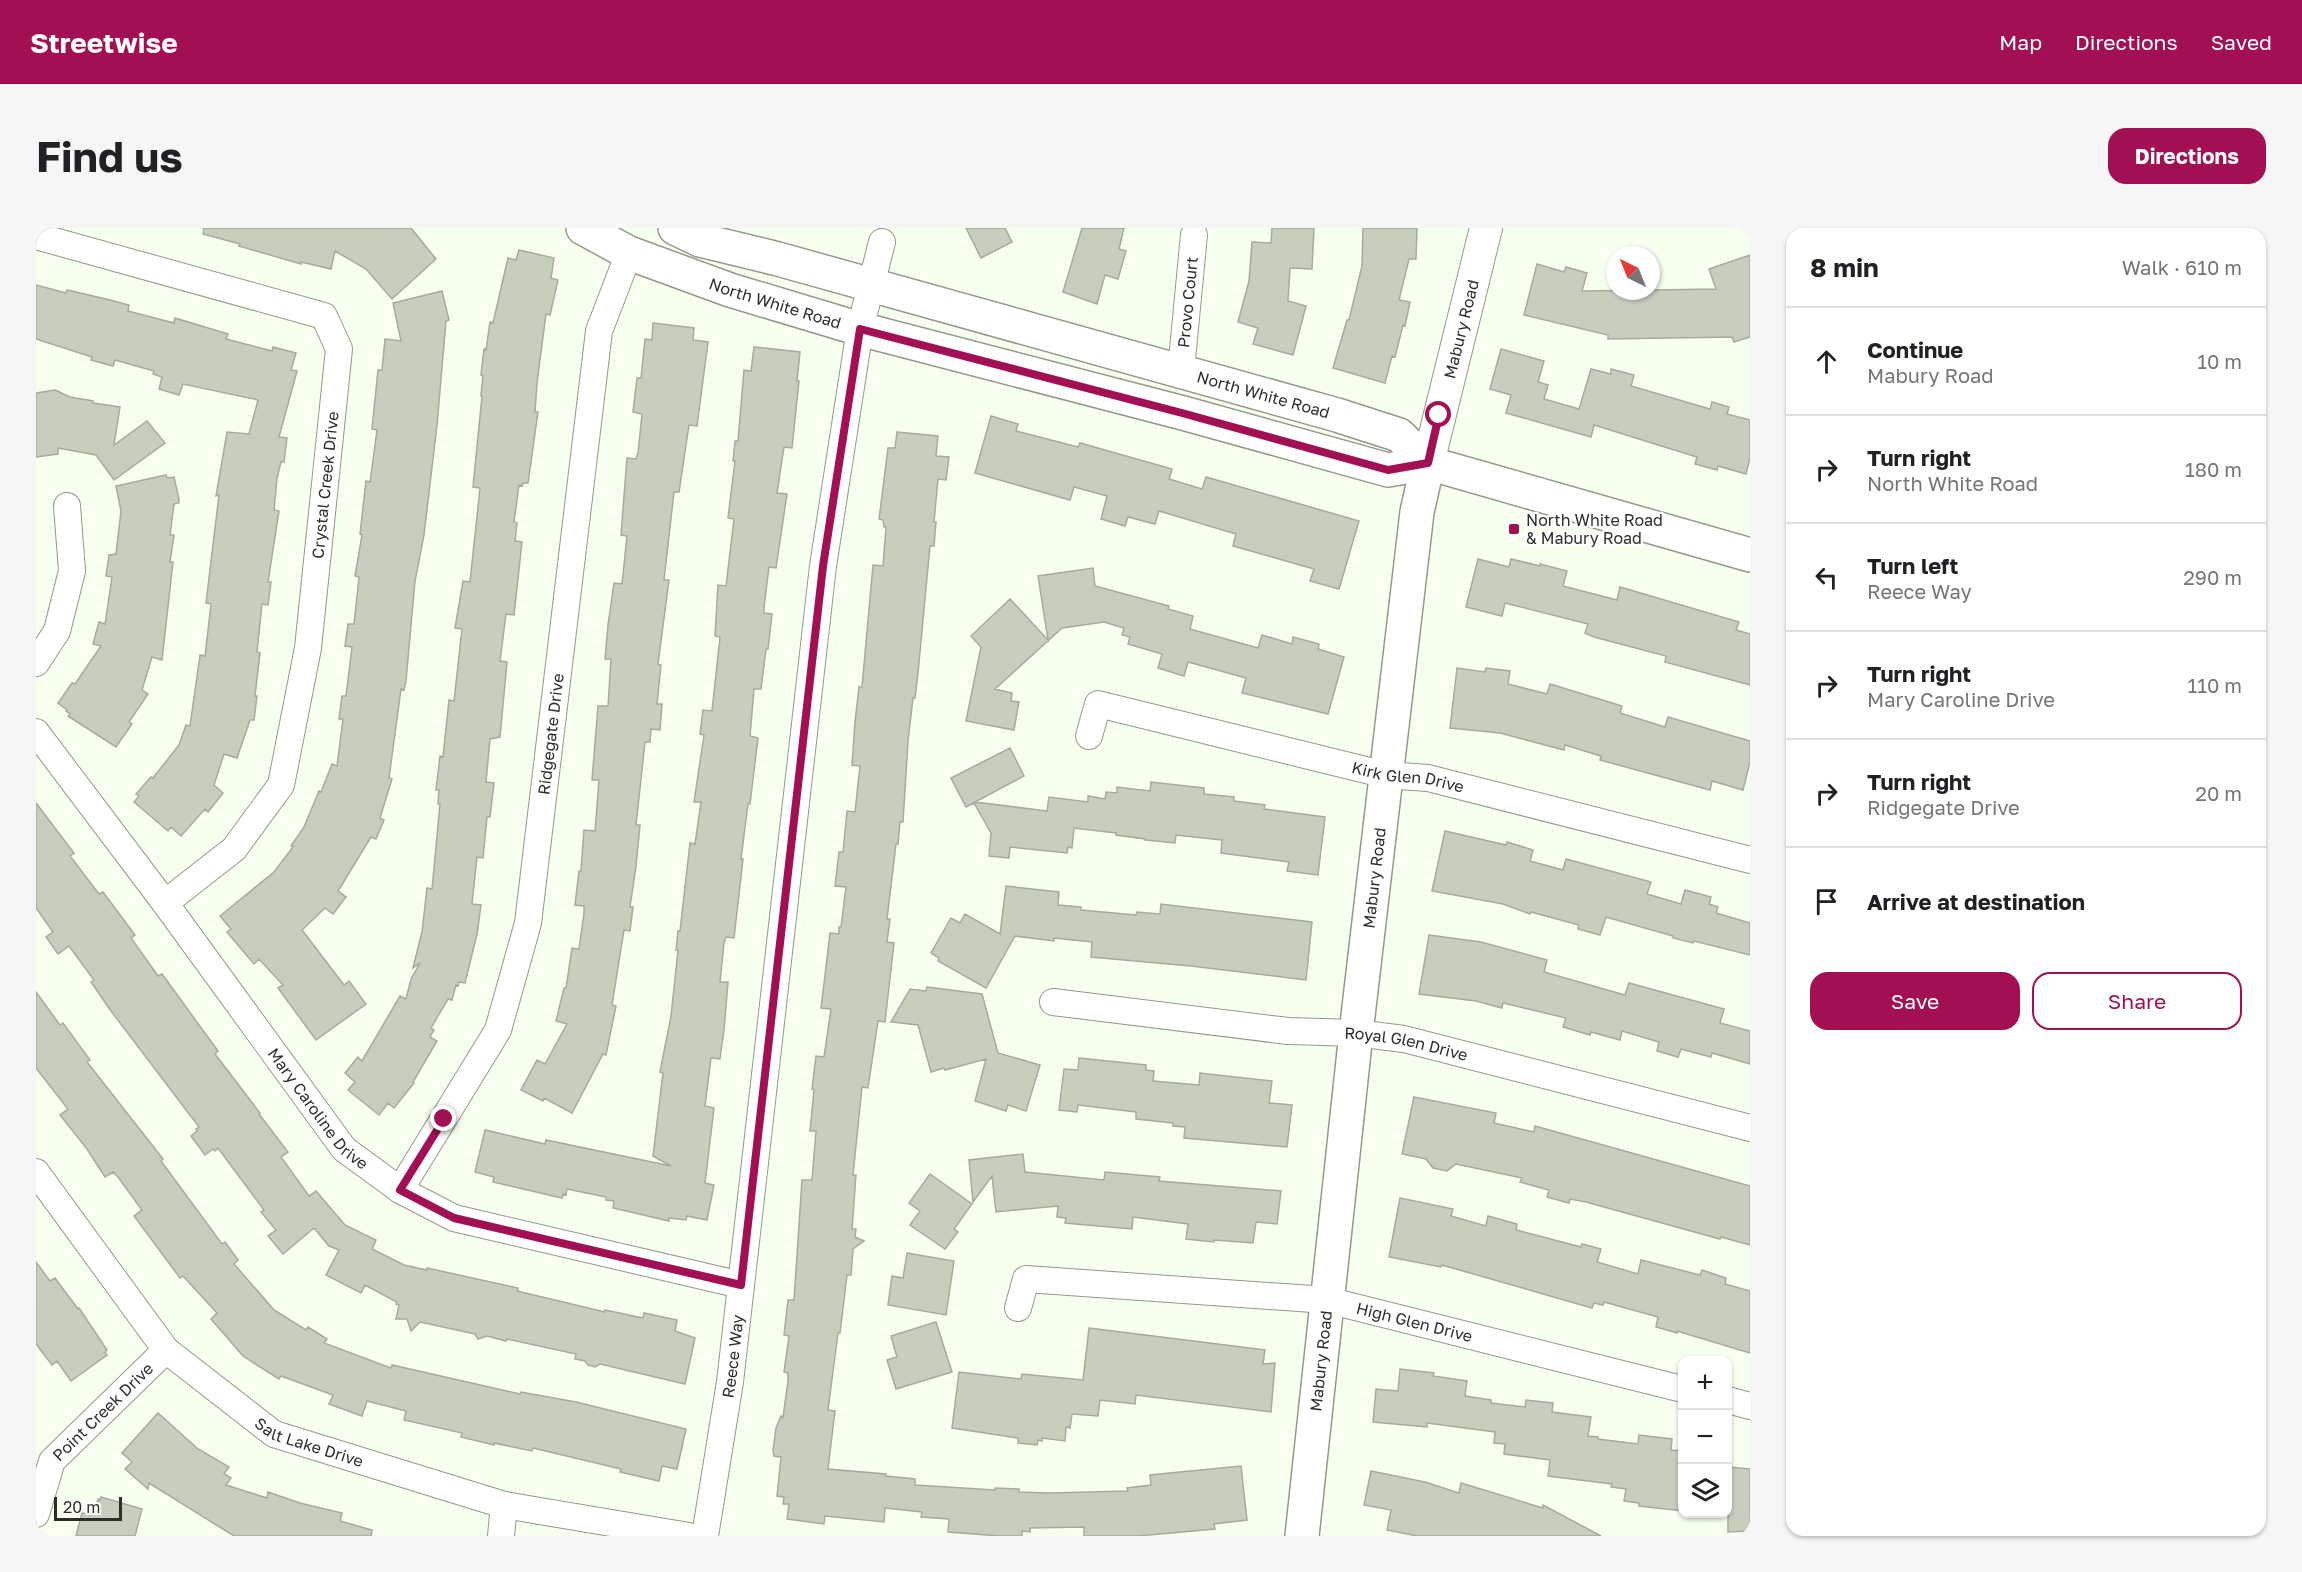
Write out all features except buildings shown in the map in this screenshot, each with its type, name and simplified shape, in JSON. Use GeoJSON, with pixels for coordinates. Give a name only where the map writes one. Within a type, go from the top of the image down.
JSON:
{"type":"FeatureCollection","features":[{"type":"Feature","properties":{"kind":"main road","name":"North White Road"},"geometry":{"type":"LineString","coordinates":[[583,228],[629,253],[730,291],[860,329],[1182,413],[1388,470],[1428,463],[1750,555]]}},
{"type":"Feature","properties":{"kind":"main road","name":"North White Road"},"geometry":{"type":"LineString","coordinates":[[675,228],[700,240],[778,259],[1337,415],[1398,435],[1428,463]]}},
{"type":"Feature","properties":{"kind":"main road","name":"Mabury Road"},"geometry":{"type":"LineString","coordinates":[[1302,1536],[1386,775],[1418,512],[1428,463]]}},
{"type":"Feature","properties":{"kind":"street","name":"Mabury Road"},"geometry":{"type":"LineString","coordinates":[[1428,463],[1486,228]]}},
{"type":"Feature","properties":{"kind":"street","name":"Provo Court"},"geometry":{"type":"LineString","coordinates":[[1181,370],[1194,235]]}},
{"type":"Feature","properties":{"kind":"street","name":"Crystal Creek Drive"},"geometry":{"type":"LineString","coordinates":[[36,236],[324,316],[339,349],[308,648],[282,785],[234,849],[165,903]]}},
{"type":"Feature","properties":{"kind":"street","name":"Reece Way"},"geometry":{"type":"LineString","coordinates":[[705,1536],[730,1383],[823,566],[860,329],[882,242]]}},
{"type":"Feature","properties":{"kind":"street","name":"Ridgegate Drive"},"geometry":{"type":"LineString","coordinates":[[400,1190],[498,1030],[528,922],[599,331],[629,253]]}},
{"type":"Feature","properties":{"kind":"street"},"geometry":{"type":"LineString","coordinates":[[36,663],[57,631],[72,571],[67,506]]}},
{"type":"Feature","properties":{"kind":"street","name":"Kirk Glen Drive"},"geometry":{"type":"LineString","coordinates":[[1089,736],[1098,704],[1386,775],[1428,778],[1750,860]]}},
{"type":"Feature","properties":{"kind":"street","name":"Mary Caroline Drive"},"geometry":{"type":"LineString","coordinates":[[36,732],[165,903],[344,1149],[400,1190],[454,1218],[741,1285]]}},
{"type":"Feature","properties":{"kind":"street","name":"Royal Glen Drive"},"geometry":{"type":"LineString","coordinates":[[1053,1002],[1288,1031],[1356,1033],[1404,1039],[1750,1128]]}},
{"type":"Feature","properties":{"kind":"street","name":"Salt Lake Drive"},"geometry":{"type":"LineString","coordinates":[[36,1172],[166,1350],[274,1434],[504,1505],[689,1536]]}},
{"type":"Feature","properties":{"kind":"street","name":"High Glen Drive"},"geometry":{"type":"LineString","coordinates":[[1018,1308],[1026,1279],[1327,1300],[1678,1388]]}},
{"type":"Feature","properties":{"kind":"street","name":"Point Creek Drive"},"geometry":{"type":"LineString","coordinates":[[36,1514],[52,1461],[166,1350]]}},
{"type":"Feature","properties":{"kind":"street"},"geometry":{"type":"LineString","coordinates":[[1732,1401],[1750,1406]]}},
{"type":"Feature","properties":{"kind":"street"},"geometry":{"type":"LineString","coordinates":[[501,1536],[504,1505]]}},
{"type":"Feature","properties":{"kind":"place","name":"North White Road & Mabury Road"},"geometry":{"type":"Point","coordinates":[1514,529]}},
{"type":"Feature","properties":{"kind":"route"},"geometry":{"type":"LineString","coordinates":[[444,1119],[400,1190],[454,1218],[741,1285],[823,566],[860,329],[1182,413],[1388,470],[1428,463],[1439,415]]}}]}
